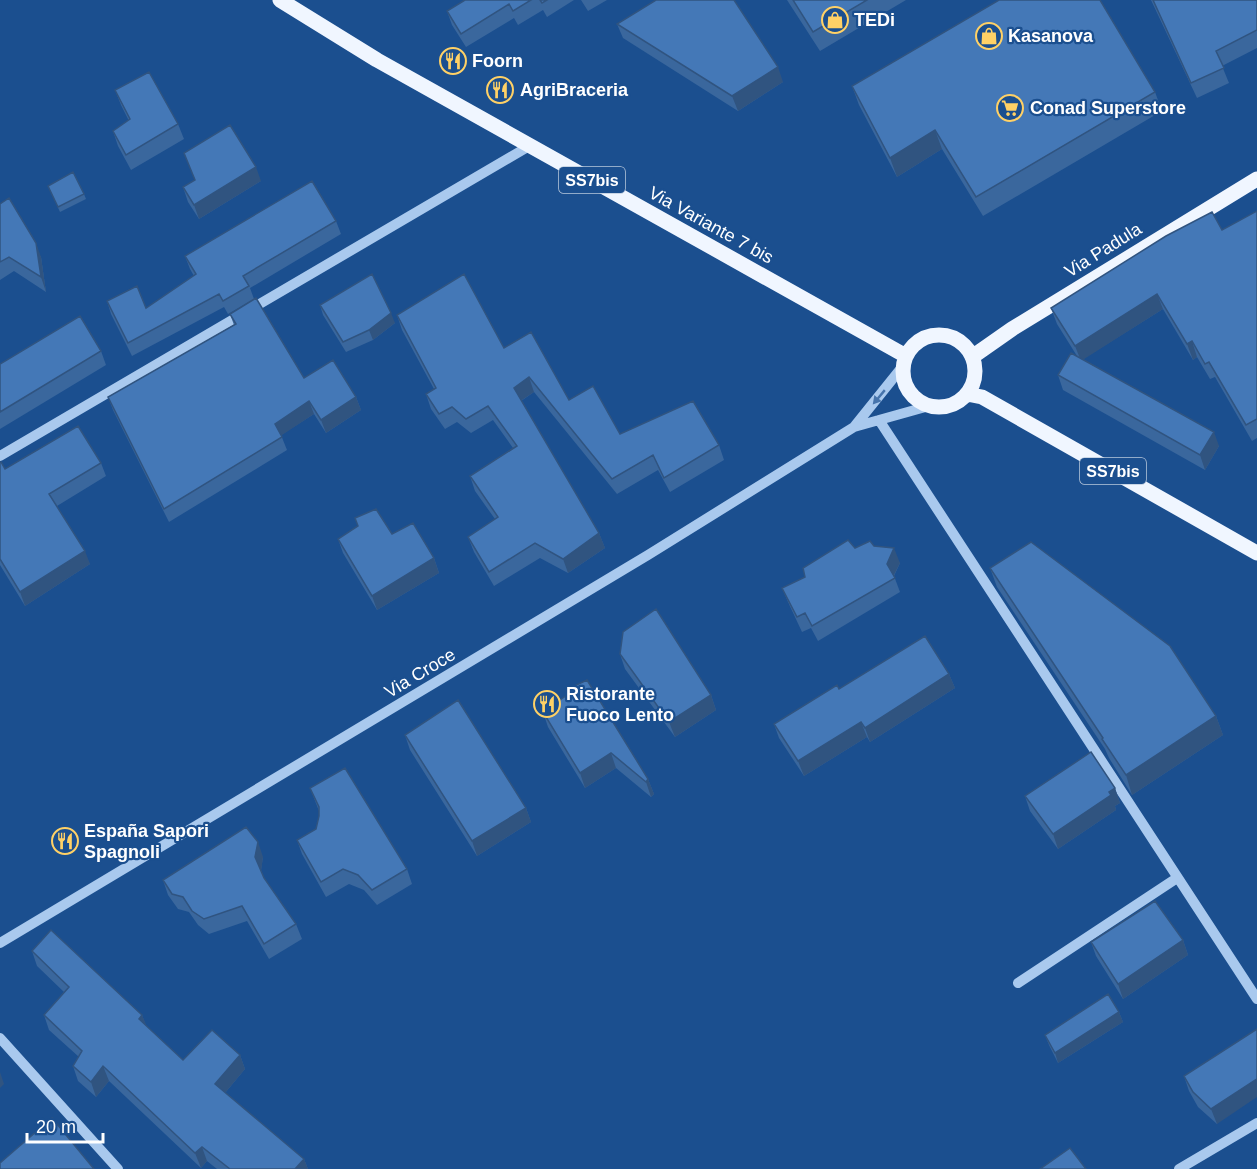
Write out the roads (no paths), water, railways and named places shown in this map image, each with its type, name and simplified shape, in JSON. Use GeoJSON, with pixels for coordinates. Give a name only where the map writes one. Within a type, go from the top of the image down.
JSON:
{"type":"FeatureCollection","features":[{"type":"Feature","properties":{"kind":"main road","name":"Via Variante 7 bis"},"geometry":{"type":"LineString","coordinates":[[280,0],[377,60],[905,361]]}},
{"type":"Feature","properties":{"kind":"main road","name":"Via Padula"},"geometry":{"type":"LineString","coordinates":[[972,357],[1012,329],[1257,179]]}},
{"type":"Feature","properties":{"kind":"main road"},"geometry":{"type":"LineString","coordinates":[[945,336],[965,346],[972,357],[975,376],[967,394],[950,406],[929,406],[920,402],[906,386],[905,361],[922,339],[945,336]]}},
{"type":"Feature","properties":{"kind":"main road","name":"SS7bis"},"geometry":{"type":"LineString","coordinates":[[967,394],[982,397],[1257,552]]}},
{"type":"Feature","properties":{"kind":"street"},"geometry":{"type":"LineString","coordinates":[[0,456],[531,146]]}},
{"type":"Feature","properties":{"kind":"street","name":"Via Croce"},"geometry":{"type":"LineString","coordinates":[[854,427],[905,361]]}},
{"type":"Feature","properties":{"kind":"street","name":"Via Croce"},"geometry":{"type":"LineString","coordinates":[[0,943],[648,555],[854,427],[929,406]]}},
{"type":"Feature","properties":{"kind":"street"},"geometry":{"type":"LineString","coordinates":[[879,420],[1257,999]]}},
{"type":"Feature","properties":{"kind":"street"},"geometry":{"type":"LineString","coordinates":[[1018,983],[1177,878]]}},
{"type":"Feature","properties":{"kind":"street"},"geometry":{"type":"LineString","coordinates":[[0,1038],[118,1169]]}},
{"type":"Feature","properties":{"kind":"street"},"geometry":{"type":"LineString","coordinates":[[1179,1169],[1257,1123]]}},
{"type":"Feature","properties":{"kind":"place","name":"TEDi"},"geometry":{"type":"Point","coordinates":[835,20]}},
{"type":"Feature","properties":{"kind":"place","name":"Kasanova"},"geometry":{"type":"Point","coordinates":[989,36]}},
{"type":"Feature","properties":{"kind":"place","name":"Foorn"},"geometry":{"type":"Point","coordinates":[453,61]}},
{"type":"Feature","properties":{"kind":"place","name":"AgriBraceria"},"geometry":{"type":"Point","coordinates":[500,90]}},
{"type":"Feature","properties":{"kind":"place","name":"Conad Superstore"},"geometry":{"type":"Point","coordinates":[1010,108]}},
{"type":"Feature","properties":{"kind":"place","name":"Ristorante Fuoco Lento"},"geometry":{"type":"Point","coordinates":[547,704]}},
{"type":"Feature","properties":{"kind":"place","name":"España Sapori Spagnoli"},"geometry":{"type":"Point","coordinates":[65,841]}}]}
